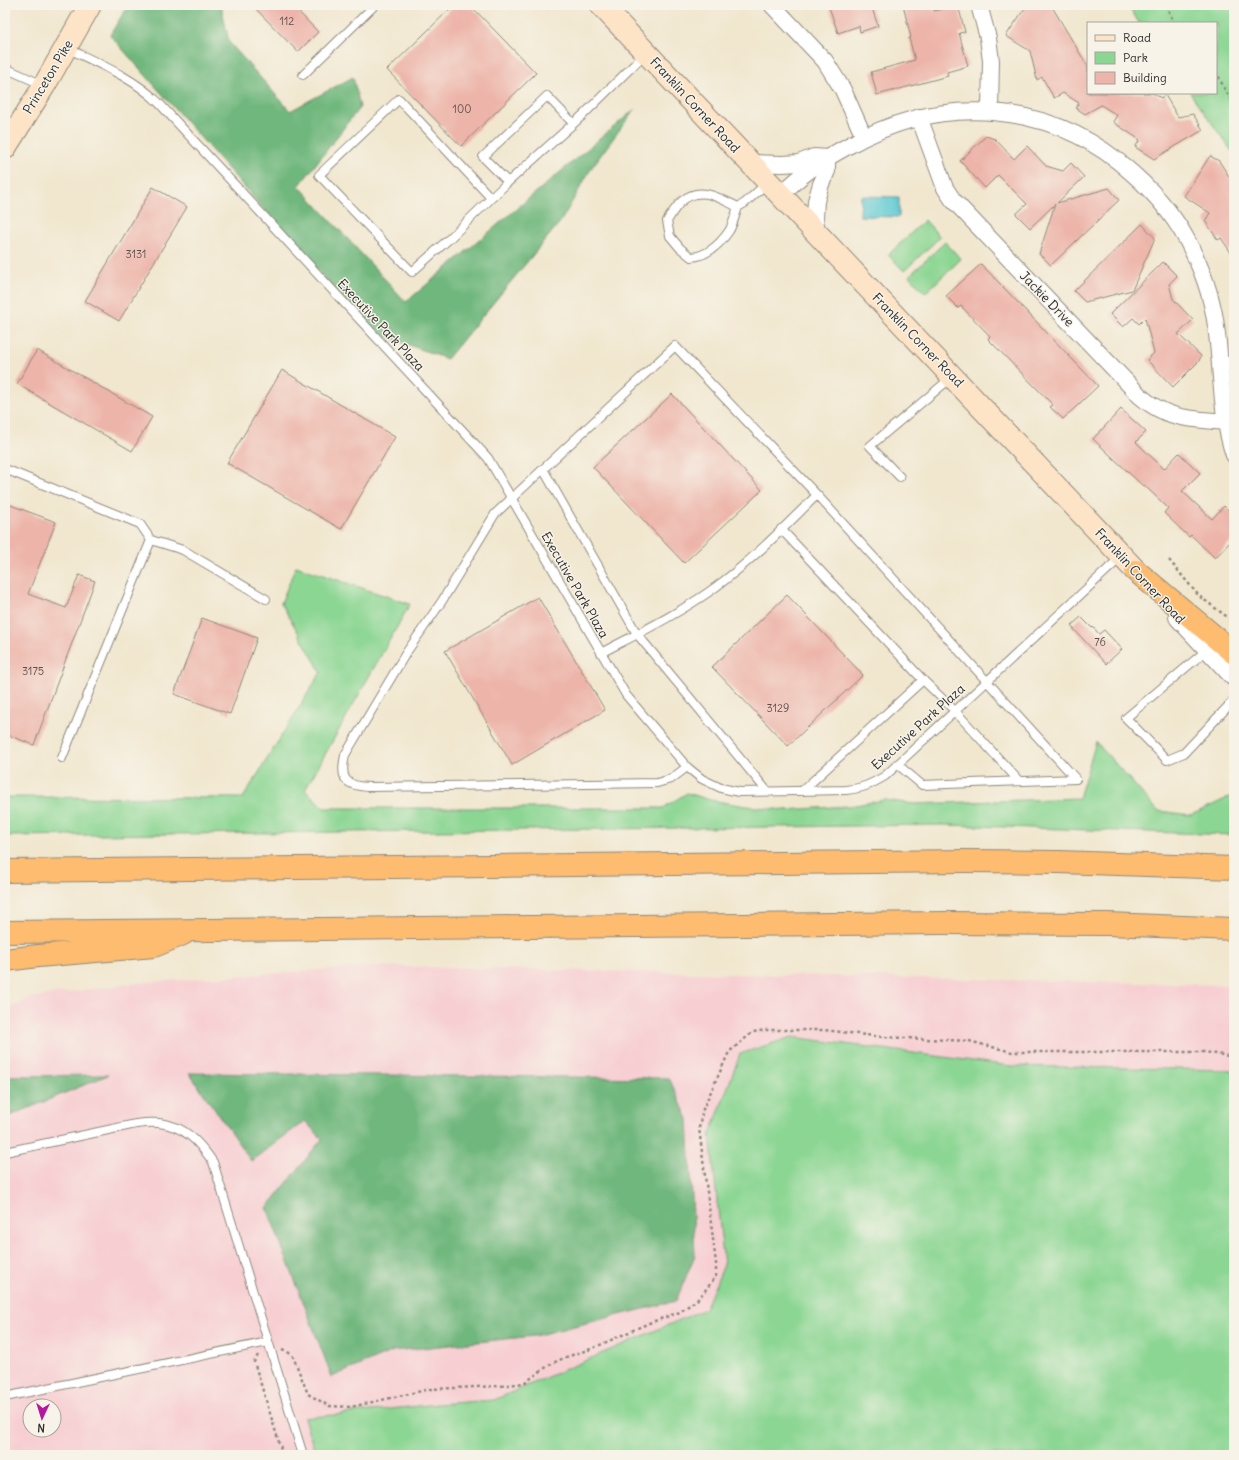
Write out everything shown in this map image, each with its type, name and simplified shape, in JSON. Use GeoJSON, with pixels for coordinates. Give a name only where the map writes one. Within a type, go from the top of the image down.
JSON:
{"type":"FeatureCollection","features":[{"type":"Feature","properties":{"kind":"highway"},"geometry":{"type":"LineString","coordinates":[[1129,564],[1234,653]]}},
{"type":"Feature","properties":{"kind":"highway"},"geometry":{"type":"LineString","coordinates":[[5,871],[965,861],[1059,862],[1234,868]]}},
{"type":"Feature","properties":{"kind":"highway"},"geometry":{"type":"LineString","coordinates":[[5,932],[944,923],[1108,924],[1234,929]]}},
{"type":"Feature","properties":{"kind":"highway"},"geometry":{"type":"LineString","coordinates":[[5,960],[154,946],[193,930]]}},
{"type":"Feature","properties":{"kind":"main road","name":"Princeton Pike"},"geometry":{"type":"LineString","coordinates":[[6,145],[44,86],[90,5]]}},
{"type":"Feature","properties":{"kind":"main road","name":"Franklin Corner Road"},"geometry":{"type":"LineString","coordinates":[[601,5],[1129,564]]}},
{"type":"Feature","properties":{"kind":"street"},"geometry":{"type":"LineString","coordinates":[[772,5],[825,61],[843,90],[864,137]]}},
{"type":"Feature","properties":{"kind":"street"},"geometry":{"type":"LineString","coordinates":[[979,5],[988,38],[991,61],[990,111]]}},
{"type":"Feature","properties":{"kind":"street"},"geometry":{"type":"LineString","coordinates":[[774,189],[864,137],[894,124],[919,117],[965,111],[990,111],[1016,114],[1034,119],[1069,131],[1103,150],[1145,184],[1163,204],[1192,249],[1204,277],[1212,303],[1217,334],[1227,365],[1226,422],[1234,455]]}},
{"type":"Feature","properties":{"kind":"street","name":"Jackie Drive"},"geometry":{"type":"LineString","coordinates":[[919,117],[945,188],[953,200],[1140,396],[1163,412],[1179,418],[1226,422]]}},
{"type":"Feature","properties":{"kind":"street"},"geometry":{"type":"LineString","coordinates":[[750,163],[799,163],[814,157],[827,158]]}},
{"type":"Feature","properties":{"kind":"street"},"geometry":{"type":"LineString","coordinates":[[817,234],[815,218],[816,201],[827,171],[827,158]]}},
{"type":"Feature","properties":{"kind":"street","name":"Franklin Corner Road"},"geometry":{"type":"LineString","coordinates":[[1129,564],[1234,676]]}},
{"type":"Feature","properties":{"kind":"lane"},"geometry":{"type":"LineString","coordinates":[[303,75],[375,5]]}},
{"type":"Feature","properties":{"kind":"lane","name":"Executive Park Plaza"},"geometry":{"type":"LineString","coordinates":[[66,47],[130,80],[158,102],[488,458],[626,695],[688,766],[702,779],[721,788],[739,792],[846,790],[862,788],[885,776],[988,681],[1129,564]]}},
{"type":"Feature","properties":{"kind":"lane"},"geometry":{"type":"LineString","coordinates":[[491,198],[399,99],[319,175],[412,272],[647,53]]}},
{"type":"Feature","properties":{"kind":"lane"},"geometry":{"type":"LineString","coordinates":[[5,68],[21,74],[44,86]]}},
{"type":"Feature","properties":{"kind":"lane"},"geometry":{"type":"LineString","coordinates":[[508,182],[483,157],[547,96],[573,123]]}},
{"type":"Feature","properties":{"kind":"lane"},"geometry":{"type":"LineString","coordinates":[[738,207],[704,193],[694,193],[681,201],[667,221],[670,236],[680,248],[691,257],[697,257],[712,250],[730,230],[738,207],[774,189]]}},
{"type":"Feature","properties":{"kind":"lane"},"geometry":{"type":"LineString","coordinates":[[688,766],[671,779],[657,784],[369,787],[356,786],[347,780],[342,768],[345,755],[406,653],[442,601],[495,514],[674,346],[817,495],[1076,779],[922,785],[897,764]]}},
{"type":"Feature","properties":{"kind":"lane"},"geometry":{"type":"LineString","coordinates":[[900,477],[870,446],[953,376]]}},
{"type":"Feature","properties":{"kind":"lane"},"geometry":{"type":"LineString","coordinates":[[5,469],[140,524],[151,540],[183,550],[266,598]]}},
{"type":"Feature","properties":{"kind":"lane"},"geometry":{"type":"LineString","coordinates":[[543,469],[637,634],[767,791]]}},
{"type":"Feature","properties":{"kind":"lane"},"geometry":{"type":"LineString","coordinates":[[601,653],[668,617],[713,589],[752,557],[817,495]]}},
{"type":"Feature","properties":{"kind":"lane"},"geometry":{"type":"LineString","coordinates":[[781,529],[923,680],[955,711],[1019,781]]}},
{"type":"Feature","properties":{"kind":"lane"},"geometry":{"type":"LineString","coordinates":[[62,758],[151,540]]}},
{"type":"Feature","properties":{"kind":"lane"},"geometry":{"type":"LineString","coordinates":[[1208,648],[1126,718],[1167,760],[1184,753],[1234,700]]}},
{"type":"Feature","properties":{"kind":"lane"},"geometry":{"type":"LineString","coordinates":[[802,791],[923,680]]}},
{"type":"Feature","properties":{"kind":"lane"},"geometry":{"type":"LineString","coordinates":[[5,1152],[136,1124],[157,1122],[173,1126],[188,1134],[202,1145],[214,1162],[303,1455]]}},
{"type":"Feature","properties":{"kind":"lane"},"geometry":{"type":"LineString","coordinates":[[5,1397],[268,1342]]}},
{"type":"Feature","properties":{"kind":"path"},"geometry":{"type":"LineString","coordinates":[[1166,5],[1174,22]]}},
{"type":"Feature","properties":{"kind":"path"},"geometry":{"type":"LineString","coordinates":[[1217,73],[1226,92],[1234,103]]}},
{"type":"Feature","properties":{"kind":"path"},"geometry":{"type":"LineString","coordinates":[[1169,560],[1199,596],[1234,622]]}},
{"type":"Feature","properties":{"kind":"path"},"geometry":{"type":"LineString","coordinates":[[283,1455],[254,1362],[257,1355],[281,1350],[292,1354],[308,1394],[329,1406],[351,1407],[430,1389],[500,1386],[524,1383],[551,1364],[566,1357],[591,1349],[649,1323],[680,1312],[698,1299],[716,1276],[716,1263],[698,1128],[702,1115],[729,1052],[752,1032],[766,1030],[824,1030],[883,1037],[969,1041],[1012,1052],[1205,1052],[1234,1058]]}},
{"type":"Feature","properties":{"kind":"shaded area"},"geometry":{"type":"Polygon","coordinates":[[[377,966],[1234,985],[1234,1455],[5,1455],[5,1010],[33,997],[137,983],[377,966]]]}},
{"type":"Feature","properties":{"kind":"green space"},"geometry":{"type":"Polygon","coordinates":[[[128,5],[221,5],[229,42],[290,111],[353,77],[360,107],[299,186],[406,302],[635,109],[592,167],[561,221],[447,359],[371,331],[110,35],[128,5]]]}},
{"type":"Feature","properties":{"kind":"green space"},"geometry":{"type":"Polygon","coordinates":[[[1128,5],[1234,5],[1234,154],[1191,94],[1217,94],[1217,22],[1138,22],[1128,5]]]}},
{"type":"Feature","properties":{"kind":"green space"},"geometry":{"type":"Polygon","coordinates":[[[925,220],[940,237],[904,271],[888,255],[925,220]]]}},
{"type":"Feature","properties":{"kind":"green space"},"geometry":{"type":"Polygon","coordinates":[[[945,242],[961,259],[925,293],[909,276],[945,242]]]}},
{"type":"Feature","properties":{"kind":"green space"},"geometry":{"type":"Polygon","coordinates":[[[296,566],[410,604],[305,790],[324,808],[663,808],[687,793],[710,800],[785,810],[849,806],[885,800],[914,804],[1079,798],[1096,742],[1158,811],[1191,815],[1234,795],[1234,835],[946,825],[5,836],[5,797],[243,798],[321,672],[281,603],[296,566]]]}},
{"type":"Feature","properties":{"kind":"green space"},"geometry":{"type":"Polygon","coordinates":[[[792,1037],[1011,1066],[1234,1070],[1234,1455],[316,1455],[304,1418],[438,1404],[494,1400],[705,1309],[724,1265],[710,1135],[740,1054],[792,1037]]]}},
{"type":"Feature","properties":{"kind":"green space"},"geometry":{"type":"Polygon","coordinates":[[[189,1073],[669,1078],[688,1119],[695,1255],[676,1301],[534,1336],[393,1351],[332,1377],[267,1208],[322,1139],[305,1121],[251,1161],[189,1073]]]}},
{"type":"Feature","properties":{"kind":"green space"},"geometry":{"type":"Polygon","coordinates":[[[108,1075],[5,1118],[5,1076],[108,1075]]]}},
{"type":"Feature","properties":{"kind":"water"},"geometry":{"type":"Polygon","coordinates":[[[861,196],[899,197],[899,217],[860,216],[861,196]]]}},
{"type":"Feature","properties":{"kind":"building"},"geometry":{"type":"Polygon","coordinates":[[[252,5],[292,5],[318,32],[298,52],[252,5]]]}},
{"type":"Feature","properties":{"kind":"building"},"geometry":{"type":"Polygon","coordinates":[[[454,5],[470,5],[536,73],[461,146],[387,70],[454,5]]]}},
{"type":"Feature","properties":{"kind":"building"},"geometry":{"type":"Polygon","coordinates":[[[835,5],[871,5],[878,26],[860,32],[859,26],[838,33],[829,7],[835,5]]]}},
{"type":"Feature","properties":{"kind":"building"},"geometry":{"type":"Polygon","coordinates":[[[903,5],[933,5],[934,11],[958,5],[965,32],[959,33],[968,66],[947,72],[948,76],[877,95],[871,72],[915,60],[903,5]]]}},
{"type":"Feature","properties":{"kind":"building"},"geometry":{"type":"Polygon","coordinates":[[[1027,5],[1051,5],[1087,65],[1087,94],[1155,94],[1161,98],[1165,95],[1178,117],[1193,114],[1203,130],[1154,159],[1135,147],[1140,140],[1113,122],[1117,115],[1101,105],[1085,114],[1076,108],[1079,103],[1063,93],[1054,98],[1042,77],[1037,80],[1030,51],[1006,36],[1027,5]]]}},
{"type":"Feature","properties":{"kind":"building"},"geometry":{"type":"Polygon","coordinates":[[[986,136],[995,139],[1014,159],[1027,146],[1046,166],[1063,171],[1071,163],[1084,177],[1057,203],[1109,188],[1119,200],[1051,265],[1039,254],[1055,204],[1030,228],[1016,214],[1027,204],[998,175],[985,188],[960,161],[986,136]]]}},
{"type":"Feature","properties":{"kind":"building"},"geometry":{"type":"Polygon","coordinates":[[[1210,156],[1219,161],[1234,184],[1234,257],[1221,238],[1218,240],[1205,221],[1210,213],[1184,196],[1210,156]]]}},
{"type":"Feature","properties":{"kind":"building"},"geometry":{"type":"Polygon","coordinates":[[[153,187],[187,207],[119,321],[85,301],[153,187]]]}},
{"type":"Feature","properties":{"kind":"building"},"geometry":{"type":"Polygon","coordinates":[[[1142,224],[1155,238],[1132,290],[1085,302],[1074,291],[1142,224]]]}},
{"type":"Feature","properties":{"kind":"building"},"geometry":{"type":"Polygon","coordinates":[[[1163,262],[1177,276],[1169,284],[1173,299],[1193,320],[1178,334],[1201,356],[1199,361],[1173,387],[1147,360],[1154,353],[1145,318],[1139,324],[1133,318],[1123,327],[1110,314],[1163,262]]]}},
{"type":"Feature","properties":{"kind":"building"},"geometry":{"type":"Polygon","coordinates":[[[981,264],[1098,386],[1063,419],[1050,407],[1053,405],[988,339],[990,336],[961,306],[958,308],[946,296],[981,264]]]}},
{"type":"Feature","properties":{"kind":"building"},"geometry":{"type":"Polygon","coordinates":[[[37,350],[152,417],[132,451],[17,384],[37,350]]]}},
{"type":"Feature","properties":{"kind":"building"},"geometry":{"type":"Polygon","coordinates":[[[282,370],[395,437],[341,529],[227,463],[282,370]]]}},
{"type":"Feature","properties":{"kind":"building"},"geometry":{"type":"Polygon","coordinates":[[[672,394],[762,490],[684,563],[593,467],[672,394]]]}},
{"type":"Feature","properties":{"kind":"building"},"geometry":{"type":"Polygon","coordinates":[[[1121,409],[1146,432],[1136,442],[1164,469],[1179,453],[1200,473],[1182,491],[1212,519],[1224,506],[1234,516],[1234,538],[1215,558],[1191,535],[1189,537],[1164,513],[1168,508],[1093,439],[1121,409]]]}},
{"type":"Feature","properties":{"kind":"building"},"geometry":{"type":"Polygon","coordinates":[[[5,503],[56,522],[28,594],[66,608],[79,575],[95,581],[34,745],[5,734],[5,503]]]}},
{"type":"Feature","properties":{"kind":"building"},"geometry":{"type":"Polygon","coordinates":[[[787,595],[863,675],[788,746],[712,667],[787,595]]]}},
{"type":"Feature","properties":{"kind":"building"},"geometry":{"type":"Polygon","coordinates":[[[538,597],[605,710],[512,765],[445,651],[538,597]]]}},
{"type":"Feature","properties":{"kind":"building"},"geometry":{"type":"Polygon","coordinates":[[[1081,617],[1099,634],[1104,630],[1122,649],[1106,664],[1071,626],[1081,617]]]}},
{"type":"Feature","properties":{"kind":"building"},"geometry":{"type":"Polygon","coordinates":[[[202,618],[257,638],[230,714],[174,694],[202,618]]]}}]}
